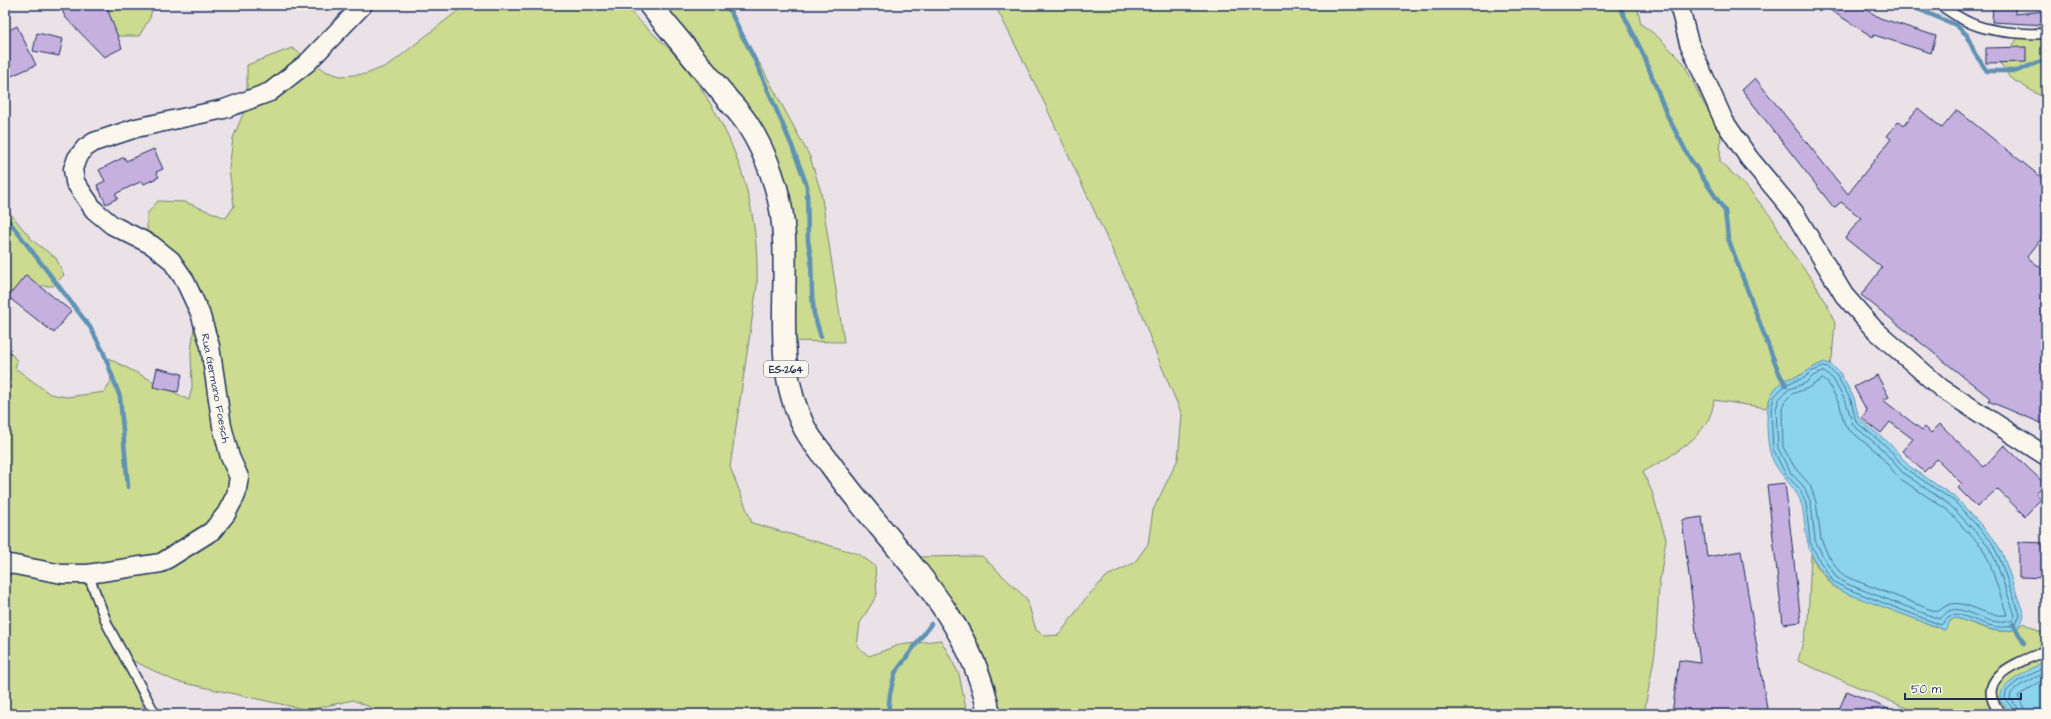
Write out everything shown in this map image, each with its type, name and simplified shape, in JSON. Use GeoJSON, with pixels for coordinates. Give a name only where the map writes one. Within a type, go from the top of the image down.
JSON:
{"type":"FeatureCollection","features":[{"type":"Feature","properties":{"kind":"main road","name":"ES-264"},"geometry":{"type":"LineString","coordinates":[[650,5],[748,124],[764,154],[773,180],[783,222],[784,356],[793,401],[805,430],[848,490],[922,578],[957,630],[975,666],[989,714]]}},
{"type":"Feature","properties":{"kind":"street","name":"Rua Germano Foesch"},"geometry":{"type":"LineString","coordinates":[[5,563],[62,574],[88,574],[160,563],[192,546],[212,531],[226,514],[236,495],[239,478],[230,457],[222,426],[210,346],[200,313],[184,279],[171,260],[152,245],[112,225],[94,210],[74,182],[73,169],[77,158],[85,148],[94,142],[136,128],[224,109],[270,92],[307,63],[363,5]]}},
{"type":"Feature","properties":{"kind":"street"},"geometry":{"type":"LineString","coordinates":[[1679,5],[1689,43],[1724,121],[1749,158],[1794,212],[1844,295],[1873,328],[1941,388],[2046,456]]}},
{"type":"Feature","properties":{"kind":"lane"},"geometry":{"type":"LineString","coordinates":[[1940,5],[1960,18],[1978,26],[2032,34],[2046,34]]}},
{"type":"Feature","properties":{"kind":"lane"},"geometry":{"type":"LineString","coordinates":[[88,574],[108,626],[155,714]]}},
{"type":"Feature","properties":{"kind":"lane"},"geometry":{"type":"LineString","coordinates":[[2001,714],[1991,698],[1991,689],[2000,673],[2013,665],[2046,651]]}},
{"type":"Feature","properties":{"kind":"green space"},"geometry":{"type":"Polygon","coordinates":[[[64,5],[153,5],[150,18],[139,36],[105,36],[64,5]]]}},
{"type":"Feature","properties":{"kind":"green space"},"geometry":{"type":"Polygon","coordinates":[[[465,5],[625,5],[637,19],[679,59],[698,84],[728,137],[748,194],[754,224],[757,255],[757,286],[730,467],[752,523],[859,554],[875,566],[877,595],[860,623],[857,646],[869,656],[899,645],[941,640],[959,674],[967,714],[380,714],[372,708],[353,700],[308,710],[175,681],[121,655],[146,714],[5,714],[5,346],[17,361],[15,368],[50,394],[67,397],[105,392],[111,381],[108,358],[189,400],[192,387],[191,352],[196,312],[147,237],[147,214],[158,201],[185,202],[226,218],[234,206],[229,169],[233,138],[245,109],[247,94],[247,65],[292,48],[327,72],[341,76],[366,74],[389,65],[465,5]]]}},
{"type":"Feature","properties":{"kind":"green space"},"geometry":{"type":"Polygon","coordinates":[[[669,5],[727,5],[740,37],[760,64],[810,157],[821,192],[844,342],[780,341],[780,288],[767,173],[665,11],[669,5]]]}},
{"type":"Feature","properties":{"kind":"green space"},"geometry":{"type":"Polygon","coordinates":[[[995,5],[1637,5],[1641,24],[1657,36],[1683,62],[1704,104],[1721,131],[1720,162],[1745,185],[1773,219],[1790,250],[1813,281],[1827,304],[1835,323],[1832,358],[1830,364],[1826,363],[1819,365],[1803,374],[1781,382],[1773,392],[1766,408],[1714,400],[1711,413],[1706,424],[1698,434],[1677,452],[1643,472],[1652,492],[1666,539],[1659,586],[1655,653],[1644,714],[988,714],[917,557],[982,556],[1027,599],[1036,630],[1045,636],[1059,635],[1086,598],[1107,576],[1134,563],[1148,544],[1153,510],[1178,459],[1182,415],[1153,346],[1140,310],[1043,100],[995,5]]]}},
{"type":"Feature","properties":{"kind":"green space"},"geometry":{"type":"Polygon","coordinates":[[[2046,24],[2046,99],[2010,78],[2001,64],[2021,33],[2046,24]]]}},
{"type":"Feature","properties":{"kind":"green space"},"geometry":{"type":"Polygon","coordinates":[[[5,195],[10,213],[33,241],[56,258],[64,275],[53,286],[30,286],[5,294],[5,195]]]}},
{"type":"Feature","properties":{"kind":"green space"},"geometry":{"type":"Polygon","coordinates":[[[1811,554],[1818,568],[1835,588],[1944,630],[1950,621],[1955,618],[1990,630],[1999,631],[2016,629],[2023,623],[2046,635],[2046,714],[1920,714],[1798,661],[1808,622],[1811,554]]]}},
{"type":"Feature","properties":{"kind":"water"},"geometry":{"type":"Polygon","coordinates":[[[1824,362],[1830,364],[1840,373],[1854,398],[1859,419],[1889,443],[1909,466],[1956,498],[1994,539],[2003,555],[2024,615],[2020,625],[2013,630],[1994,630],[1955,618],[1950,621],[1945,630],[1843,592],[1833,585],[1816,563],[1807,540],[1800,500],[1779,471],[1771,456],[1767,428],[1767,415],[1771,396],[1783,381],[1801,375],[1824,362]]]}},
{"type":"Feature","properties":{"kind":"water"},"geometry":{"type":"Polygon","coordinates":[[[2041,663],[2046,663],[2046,714],[2012,714],[2000,701],[2002,689],[2016,678],[2041,663]]]}},
{"type":"Feature","properties":{"kind":"building"},"geometry":{"type":"Polygon","coordinates":[[[60,5],[106,5],[122,48],[104,57],[65,17],[60,5]]]}},
{"type":"Feature","properties":{"kind":"building"},"geometry":{"type":"Polygon","coordinates":[[[1822,5],[1859,5],[1880,18],[1936,36],[1931,53],[1874,35],[1873,37],[1822,5]]]}},
{"type":"Feature","properties":{"kind":"building"},"geometry":{"type":"Polygon","coordinates":[[[1993,5],[2015,6],[2015,14],[2046,11],[2046,25],[1992,22],[1993,5]]]}},
{"type":"Feature","properties":{"kind":"building"},"geometry":{"type":"Polygon","coordinates":[[[17,26],[36,65],[5,79],[5,32],[17,26]]]}},
{"type":"Feature","properties":{"kind":"building"},"geometry":{"type":"Polygon","coordinates":[[[37,33],[63,39],[59,56],[33,51],[37,33]]]}},
{"type":"Feature","properties":{"kind":"building"},"geometry":{"type":"Polygon","coordinates":[[[2026,47],[2026,62],[1986,63],[1986,48],[2026,47]]]}},
{"type":"Feature","properties":{"kind":"building"},"geometry":{"type":"Polygon","coordinates":[[[1755,78],[1848,194],[1891,139],[1887,136],[1899,121],[1904,125],[1918,108],[1942,128],[1957,110],[2046,181],[2046,233],[2027,257],[2046,272],[2046,425],[1988,401],[1990,398],[1861,295],[1882,268],[1845,238],[1861,218],[1841,202],[1834,208],[1742,90],[1755,78]]]}},
{"type":"Feature","properties":{"kind":"building"},"geometry":{"type":"Polygon","coordinates":[[[154,149],[163,169],[156,172],[159,177],[144,184],[142,181],[115,194],[118,198],[106,204],[97,185],[105,181],[99,170],[124,157],[126,161],[154,149]]]}},
{"type":"Feature","properties":{"kind":"building"},"geometry":{"type":"Polygon","coordinates":[[[26,275],[71,311],[54,333],[8,297],[26,275]]]}},
{"type":"Feature","properties":{"kind":"building"},"geometry":{"type":"Polygon","coordinates":[[[157,368],[182,374],[178,392],[153,387],[157,368]]]}},
{"type":"Feature","properties":{"kind":"building"},"geometry":{"type":"Polygon","coordinates":[[[1877,375],[1889,397],[1883,400],[1922,430],[1925,427],[1931,433],[1940,424],[1984,467],[2004,445],[2045,484],[2036,493],[2041,499],[2025,516],[1997,489],[1977,507],[1958,488],[1962,484],[1937,459],[1924,472],[1902,451],[1913,439],[1890,422],[1881,433],[1861,418],[1867,411],[1854,387],[1877,375]]]}},
{"type":"Feature","properties":{"kind":"building"},"geometry":{"type":"Polygon","coordinates":[[[1785,483],[1801,622],[1783,624],[1767,485],[1785,483]]]}},
{"type":"Feature","properties":{"kind":"building"},"geometry":{"type":"Polygon","coordinates":[[[1702,517],[1707,557],[1741,551],[1768,714],[1672,714],[1679,660],[1700,663],[1682,520],[1702,517]]]}},
{"type":"Feature","properties":{"kind":"building"},"geometry":{"type":"Polygon","coordinates":[[[2019,542],[2046,543],[2046,578],[2019,577],[2019,542]]]}},
{"type":"Feature","properties":{"kind":"building"},"geometry":{"type":"Polygon","coordinates":[[[1847,691],[1900,714],[1837,714],[1847,691]]]}},
{"type":"Feature","properties":{"kind":"waterway"},"geometry":{"type":"LineString","coordinates":[[727,5],[755,60],[792,146],[807,186],[808,241],[811,258],[812,294],[814,314],[821,337]]}},
{"type":"Feature","properties":{"kind":"waterway"},"geometry":{"type":"LineString","coordinates":[[1619,5],[1644,56],[1667,115],[1689,157],[1725,211],[1728,238],[1768,345],[1780,375],[1786,385]]}},
{"type":"Feature","properties":{"kind":"waterway"},"geometry":{"type":"LineString","coordinates":[[1908,5],[1956,25],[1967,35],[1975,54],[1987,71],[2017,71],[2046,59]]}},
{"type":"Feature","properties":{"kind":"waterway"},"geometry":{"type":"LineString","coordinates":[[5,216],[90,327],[103,351],[120,397],[128,487]]}},
{"type":"Feature","properties":{"kind":"waterway"},"geometry":{"type":"LineString","coordinates":[[888,714],[890,694],[895,673],[931,624]]}},
{"type":"Feature","properties":{"kind":"waterway"},"geometry":{"type":"LineString","coordinates":[[2013,624],[2024,643]]}}]}
